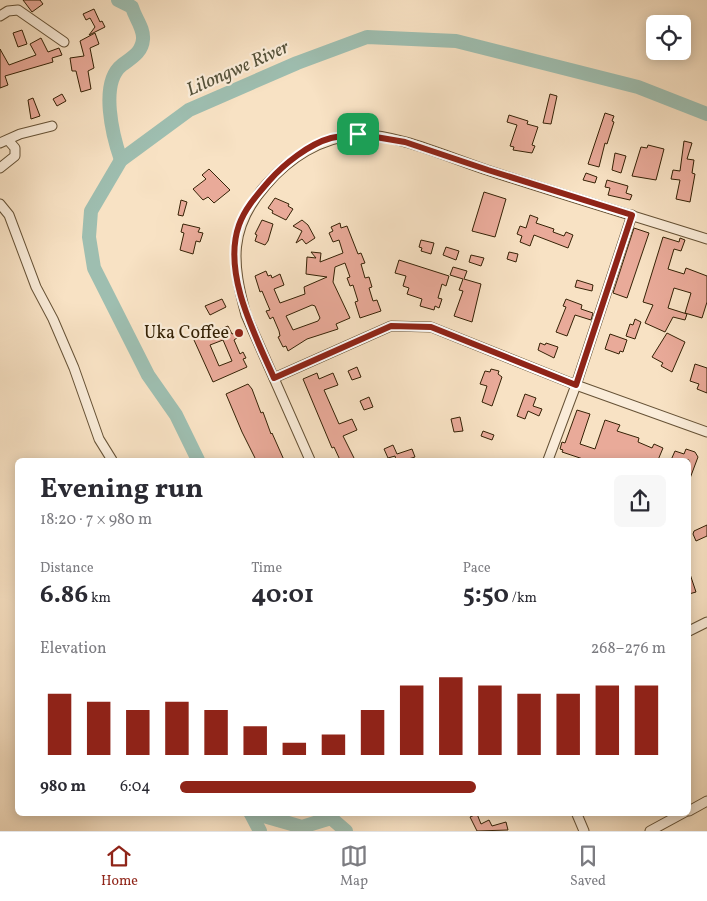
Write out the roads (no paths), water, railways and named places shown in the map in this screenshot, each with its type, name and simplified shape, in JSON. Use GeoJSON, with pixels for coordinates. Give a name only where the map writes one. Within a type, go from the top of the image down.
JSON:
{"type":"FeatureCollection","features":[{"type":"Feature","properties":{"kind":"street"},"geometry":{"type":"LineString","coordinates":[[0,16],[8,11],[18,10],[64,42]]}},
{"type":"Feature","properties":{"kind":"street"},"geometry":{"type":"LineString","coordinates":[[4,142],[20,134],[52,126]]}},
{"type":"Feature","properties":{"kind":"street"},"geometry":{"type":"LineString","coordinates":[[309,458],[246,315],[240,292],[234,249],[239,225],[253,200],[278,171],[308,150],[330,138],[358,134],[405,142],[707,240]]}},
{"type":"Feature","properties":{"kind":"street"},"geometry":{"type":"LineString","coordinates":[[0,168],[14,156],[16,148],[4,142]]}},
{"type":"Feature","properties":{"kind":"street"},"geometry":{"type":"LineString","coordinates":[[0,204],[9,215],[36,287],[53,319],[74,368],[99,439],[111,458]]}},
{"type":"Feature","properties":{"kind":"street"},"geometry":{"type":"LineString","coordinates":[[549,458],[576,385],[632,215]]}},
{"type":"Feature","properties":{"kind":"street"},"geometry":{"type":"LineString","coordinates":[[274,378],[391,326],[415,325],[431,327],[576,385],[707,432]]}},
{"type":"Feature","properties":{"kind":"street"},"geometry":{"type":"LineString","coordinates":[[691,630],[707,622]]}},
{"type":"Feature","properties":{"kind":"street"},"geometry":{"type":"LineString","coordinates":[[691,810],[707,801]]}},
{"type":"Feature","properties":{"kind":"street"},"geometry":{"type":"LineString","coordinates":[[578,816],[584,831]]}},
{"type":"Feature","properties":{"kind":"street"},"geometry":{"type":"LineString","coordinates":[[650,831],[679,816]]}},
{"type":"Feature","properties":{"kind":"waterway"},"geometry":{"type":"LineString","coordinates":[[118,0],[132,7],[143,35],[141,48],[115,73],[111,84],[109,97],[110,111],[121,160]]}},
{"type":"Feature","properties":{"kind":"waterway","name":"Lilongwe River"},"geometry":{"type":"LineString","coordinates":[[197,458],[176,415],[148,375],[94,268],[89,237],[91,211],[121,160],[189,110],[297,63],[367,37],[456,41],[638,87],[707,114]]}},
{"type":"Feature","properties":{"kind":"waterway"},"geometry":{"type":"LineString","coordinates":[[252,816],[260,831]]}},
{"type":"Feature","properties":{"kind":"waterway","name":"Lilongwe River"},"geometry":{"type":"LineString","coordinates":[[264,816],[302,827],[331,818],[346,831]]}},
{"type":"Feature","properties":{"kind":"place","name":"Uka Coffee"},"geometry":{"type":"Point","coordinates":[239,333]}}]}
